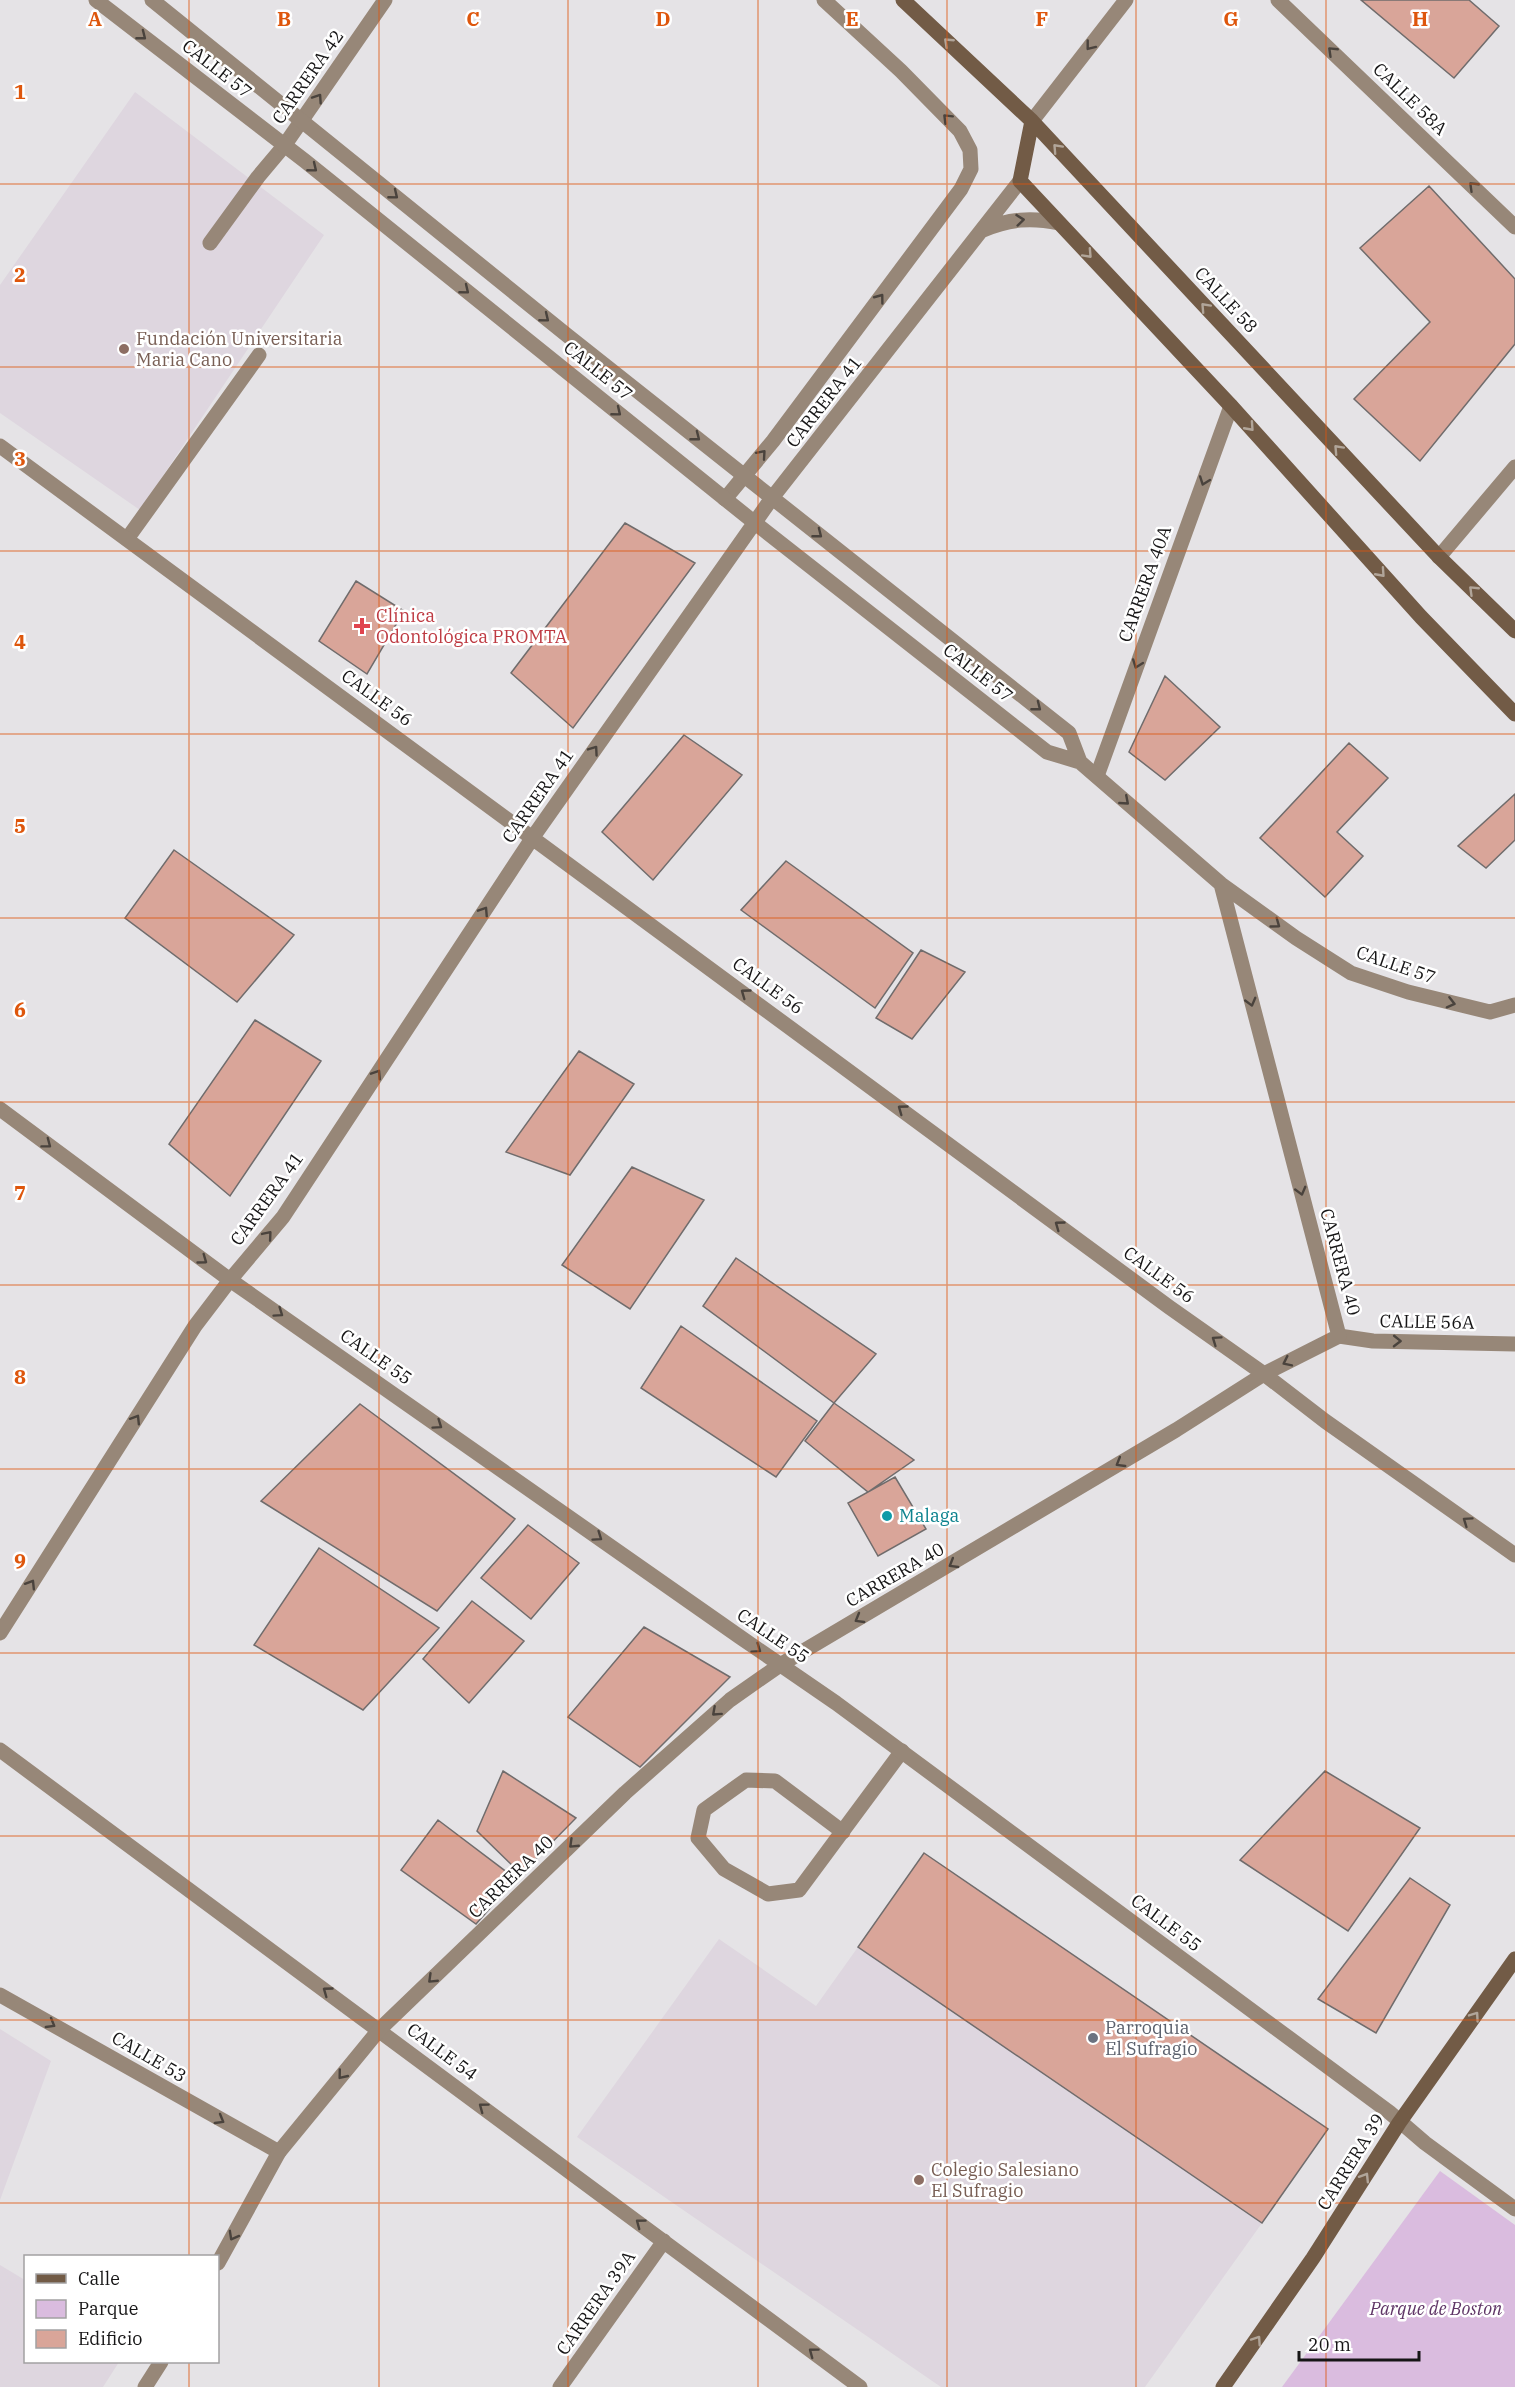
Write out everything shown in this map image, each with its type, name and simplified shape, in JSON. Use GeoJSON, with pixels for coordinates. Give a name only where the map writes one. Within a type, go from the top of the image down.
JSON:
{"type":"FeatureCollection","features":[{"type":"Feature","properties":{"kind":"main road","name":"CALLE 58"},"geometry":{"type":"LineString","coordinates":[[903,0],[1032,121],[1439,557],[1515,631]]}},
{"type":"Feature","properties":{"kind":"main road","name":"CARRERA 41"},"geometry":{"type":"LineString","coordinates":[[1020,181],[1032,121]]}},
{"type":"Feature","properties":{"kind":"main road"},"geometry":{"type":"LineString","coordinates":[[1020,181],[1232,406],[1421,617],[1515,714]]}},
{"type":"Feature","properties":{"kind":"main road","name":"CARRERA 39"},"geometry":{"type":"LineString","coordinates":[[1223,2387],[1313,2258],[1399,2122],[1515,1959]]}},
{"type":"Feature","properties":{"kind":"street","name":"CALLE 57"},"geometry":{"type":"LineString","coordinates":[[96,0],[284,146],[755,523],[1047,752],[1080,762],[1221,884],[1296,938],[1351,973],[1408,993],[1490,1012],[1515,1005]]}},
{"type":"Feature","properties":{"kind":"street","name":"CALLE 57"},"geometry":{"type":"LineString","coordinates":[[152,0],[568,336],[1069,733],[1080,762]]}},
{"type":"Feature","properties":{"kind":"street","name":"CARRERA 42"},"geometry":{"type":"LineString","coordinates":[[210,243],[258,177],[284,146],[385,0]]}},
{"type":"Feature","properties":{"kind":"street","name":"CARRERA 41"},"geometry":{"type":"LineString","coordinates":[[725,499],[773,441],[962,189],[971,169],[970,150],[960,131],[901,71],[824,0]]}},
{"type":"Feature","properties":{"kind":"street","name":"CARRERA 41"},"geometry":{"type":"LineString","coordinates":[[1032,121],[1126,0]]}},
{"type":"Feature","properties":{"kind":"street","name":"CALLE 58A"},"geometry":{"type":"LineString","coordinates":[[1278,0],[1515,227]]}},
{"type":"Feature","properties":{"kind":"street","name":"CARRERA 41"},"geometry":{"type":"LineString","coordinates":[[0,1633],[195,1326],[283,1217],[533,837],[772,498],[1020,181]]}},
{"type":"Feature","properties":{"kind":"street"},"geometry":{"type":"LineString","coordinates":[[982,230],[1020,219],[1040,219],[1059,223]]}},
{"type":"Feature","properties":{"kind":"street"},"geometry":{"type":"LineString","coordinates":[[127,539],[259,356]]}},
{"type":"Feature","properties":{"kind":"street","name":"CARRERA 40A"},"geometry":{"type":"LineString","coordinates":[[1096,776],[1232,406]]}},
{"type":"Feature","properties":{"kind":"street","name":"CALLE 56"},"geometry":{"type":"LineString","coordinates":[[0,446],[1169,1307],[1515,1555]]}},
{"type":"Feature","properties":{"kind":"street"},"geometry":{"type":"LineString","coordinates":[[1439,557],[1515,467]]}},
{"type":"Feature","properties":{"kind":"street","name":"CARRERA 40"},"geometry":{"type":"LineString","coordinates":[[219,2261],[279,2152],[379,2030],[625,1793],[730,1700],[780,1665],[1176,1430],[1264,1374],[1339,1336],[1221,884]]}},
{"type":"Feature","properties":{"kind":"street","name":"CALLE 55"},"geometry":{"type":"LineString","coordinates":[[0,1109],[230,1280],[836,1702],[1389,2112],[1399,2122],[1515,2209]]}},
{"type":"Feature","properties":{"kind":"street","name":"CALLE 56A"},"geometry":{"type":"LineString","coordinates":[[1339,1336],[1373,1341],[1515,1344]]}},
{"type":"Feature","properties":{"kind":"street","name":"CALLE 54"},"geometry":{"type":"LineString","coordinates":[[0,1750],[860,2387]]}},
{"type":"Feature","properties":{"kind":"street"},"geometry":{"type":"LineString","coordinates":[[843,1832],[775,1781],[746,1780],[705,1810],[698,1838],[724,1869],[768,1894],[799,1890],[843,1832],[902,1751]]}},
{"type":"Feature","properties":{"kind":"street","name":"CALLE 53"},"geometry":{"type":"LineString","coordinates":[[0,1995],[279,2152]]}},
{"type":"Feature","properties":{"kind":"street","name":"CARRERA 39A"},"geometry":{"type":"LineString","coordinates":[[560,2387],[664,2241]]}},
{"type":"Feature","properties":{"kind":"street"},"geometry":{"type":"LineString","coordinates":[[145,2387],[160,2363]]}},
{"type":"Feature","properties":{"kind":"shaded area","name":"Fundación Universitaria Maria Cano"},"geometry":{"type":"Polygon","coordinates":[[[135,92],[324,235],[140,510],[0,413],[0,285],[135,92]]]}},
{"type":"Feature","properties":{"kind":"shaded area","name":"Colegio Salesiano El Sufragio"},"geometry":{"type":"Polygon","coordinates":[[[719,1939],[816,2006],[858,1947],[1262,2223],[1145,2387],[941,2387],[577,2137],[719,1939]]]}},
{"type":"Feature","properties":{"kind":"shaded area"},"geometry":{"type":"Polygon","coordinates":[[[0,2029],[51,2061],[0,2200],[0,2029]]]}},
{"type":"Feature","properties":{"kind":"shaded area"},"geometry":{"type":"Polygon","coordinates":[[[0,2265],[24,2279],[24,2363],[118,2363],[103,2387],[0,2387],[0,2265]]]}},
{"type":"Feature","properties":{"kind":"green space","name":"Parque de Boston"},"geometry":{"type":"Polygon","coordinates":[[[1440,2171],[1515,2225],[1515,2387],[1282,2387],[1440,2171]]]}},
{"type":"Feature","properties":{"kind":"building"},"geometry":{"type":"Polygon","coordinates":[[[1361,0],[1469,0],[1499,26],[1454,78],[1361,0]]]}},
{"type":"Feature","properties":{"kind":"building"},"geometry":{"type":"Polygon","coordinates":[[[1429,186],[1515,279],[1515,344],[1420,461],[1354,399],[1430,322],[1360,248],[1429,186]]]}},
{"type":"Feature","properties":{"kind":"building"},"geometry":{"type":"Polygon","coordinates":[[[625,523],[695,563],[573,728],[511,673],[625,523]]]}},
{"type":"Feature","properties":{"kind":"building","name":"Clínica Odontológica PROMTA"},"geometry":{"type":"Polygon","coordinates":[[[356,581],[404,611],[367,674],[319,641],[356,581]]]}},
{"type":"Feature","properties":{"kind":"building"},"geometry":{"type":"Polygon","coordinates":[[[1165,676],[1220,727],[1165,780],[1129,752],[1165,676]]]}},
{"type":"Feature","properties":{"kind":"building"},"geometry":{"type":"Polygon","coordinates":[[[684,735],[742,775],[653,880],[602,832],[684,735]]]}},
{"type":"Feature","properties":{"kind":"building"},"geometry":{"type":"Polygon","coordinates":[[[1349,743],[1388,778],[1337,832],[1363,856],[1325,897],[1260,838],[1349,743]]]}},
{"type":"Feature","properties":{"kind":"building"},"geometry":{"type":"Polygon","coordinates":[[[1515,794],[1515,840],[1486,868],[1458,846],[1515,794]]]}},
{"type":"Feature","properties":{"kind":"building"},"geometry":{"type":"Polygon","coordinates":[[[174,850],[294,935],[237,1002],[125,918],[174,850]]]}},
{"type":"Feature","properties":{"kind":"building"},"geometry":{"type":"Polygon","coordinates":[[[786,861],[913,953],[875,1008],[741,910],[786,861]]]}},
{"type":"Feature","properties":{"kind":"building"},"geometry":{"type":"Polygon","coordinates":[[[921,950],[965,972],[912,1039],[876,1018],[921,950]]]}},
{"type":"Feature","properties":{"kind":"building"},"geometry":{"type":"Polygon","coordinates":[[[255,1020],[321,1061],[230,1196],[169,1144],[255,1020]]]}},
{"type":"Feature","properties":{"kind":"building"},"geometry":{"type":"Polygon","coordinates":[[[579,1051],[634,1084],[570,1175],[506,1152],[579,1051]]]}},
{"type":"Feature","properties":{"kind":"building"},"geometry":{"type":"Polygon","coordinates":[[[632,1167],[704,1200],[630,1309],[562,1265],[632,1167]]]}},
{"type":"Feature","properties":{"kind":"building"},"geometry":{"type":"Polygon","coordinates":[[[736,1258],[876,1354],[834,1403],[703,1306],[736,1258]]]}},
{"type":"Feature","properties":{"kind":"building"},"geometry":{"type":"Polygon","coordinates":[[[681,1326],[817,1421],[776,1477],[641,1388],[681,1326]]]}},
{"type":"Feature","properties":{"kind":"building"},"geometry":{"type":"Polygon","coordinates":[[[834,1403],[914,1460],[868,1492],[805,1441],[834,1403]]]}},
{"type":"Feature","properties":{"kind":"building"},"geometry":{"type":"Polygon","coordinates":[[[360,1404],[515,1519],[437,1611],[261,1501],[360,1404]]]}},
{"type":"Feature","properties":{"kind":"building","name":"Malaga"},"geometry":{"type":"Polygon","coordinates":[[[895,1477],[926,1529],[878,1556],[848,1503],[895,1477]]]}},
{"type":"Feature","properties":{"kind":"building"},"geometry":{"type":"Polygon","coordinates":[[[528,1525],[579,1563],[531,1619],[481,1578],[528,1525]]]}},
{"type":"Feature","properties":{"kind":"building"},"geometry":{"type":"Polygon","coordinates":[[[319,1548],[439,1628],[363,1710],[254,1645],[319,1548]]]}},
{"type":"Feature","properties":{"kind":"building"},"geometry":{"type":"Polygon","coordinates":[[[472,1601],[524,1641],[469,1703],[423,1659],[472,1601]]]}},
{"type":"Feature","properties":{"kind":"building"},"geometry":{"type":"Polygon","coordinates":[[[644,1627],[730,1677],[640,1767],[568,1717],[644,1627]]]}},
{"type":"Feature","properties":{"kind":"building"},"geometry":{"type":"Polygon","coordinates":[[[503,1771],[576,1818],[521,1874],[477,1831],[503,1771]]]}},
{"type":"Feature","properties":{"kind":"building"},"geometry":{"type":"Polygon","coordinates":[[[1325,1771],[1420,1828],[1348,1931],[1240,1860],[1325,1771]]]}},
{"type":"Feature","properties":{"kind":"building"},"geometry":{"type":"Polygon","coordinates":[[[438,1820],[516,1879],[476,1924],[401,1870],[438,1820]]]}},
{"type":"Feature","properties":{"kind":"building","name":"Parroquia El Sufragio"},"geometry":{"type":"Polygon","coordinates":[[[924,1853],[1328,2129],[1262,2223],[858,1947],[924,1853]]]}},
{"type":"Feature","properties":{"kind":"building"},"geometry":{"type":"Polygon","coordinates":[[[1410,1878],[1450,1905],[1376,2033],[1318,1999],[1410,1878]]]}},
{"type":"Feature","properties":{"kind":"place","name":"Fundación Universitaria Maria Cano"},"geometry":{"type":"Point","coordinates":[124,349]}},
{"type":"Feature","properties":{"kind":"place","name":"Clínica Odontológica PROMTA"},"geometry":{"type":"Point","coordinates":[362,626]}},
{"type":"Feature","properties":{"kind":"place","name":"Malaga"},"geometry":{"type":"Point","coordinates":[887,1516]}},
{"type":"Feature","properties":{"kind":"place","name":"Parroquia El Sufragio"},"geometry":{"type":"Point","coordinates":[1093,2038]}},
{"type":"Feature","properties":{"kind":"place","name":"Colegio Salesiano El Sufragio"},"geometry":{"type":"Point","coordinates":[919,2180]}}]}
